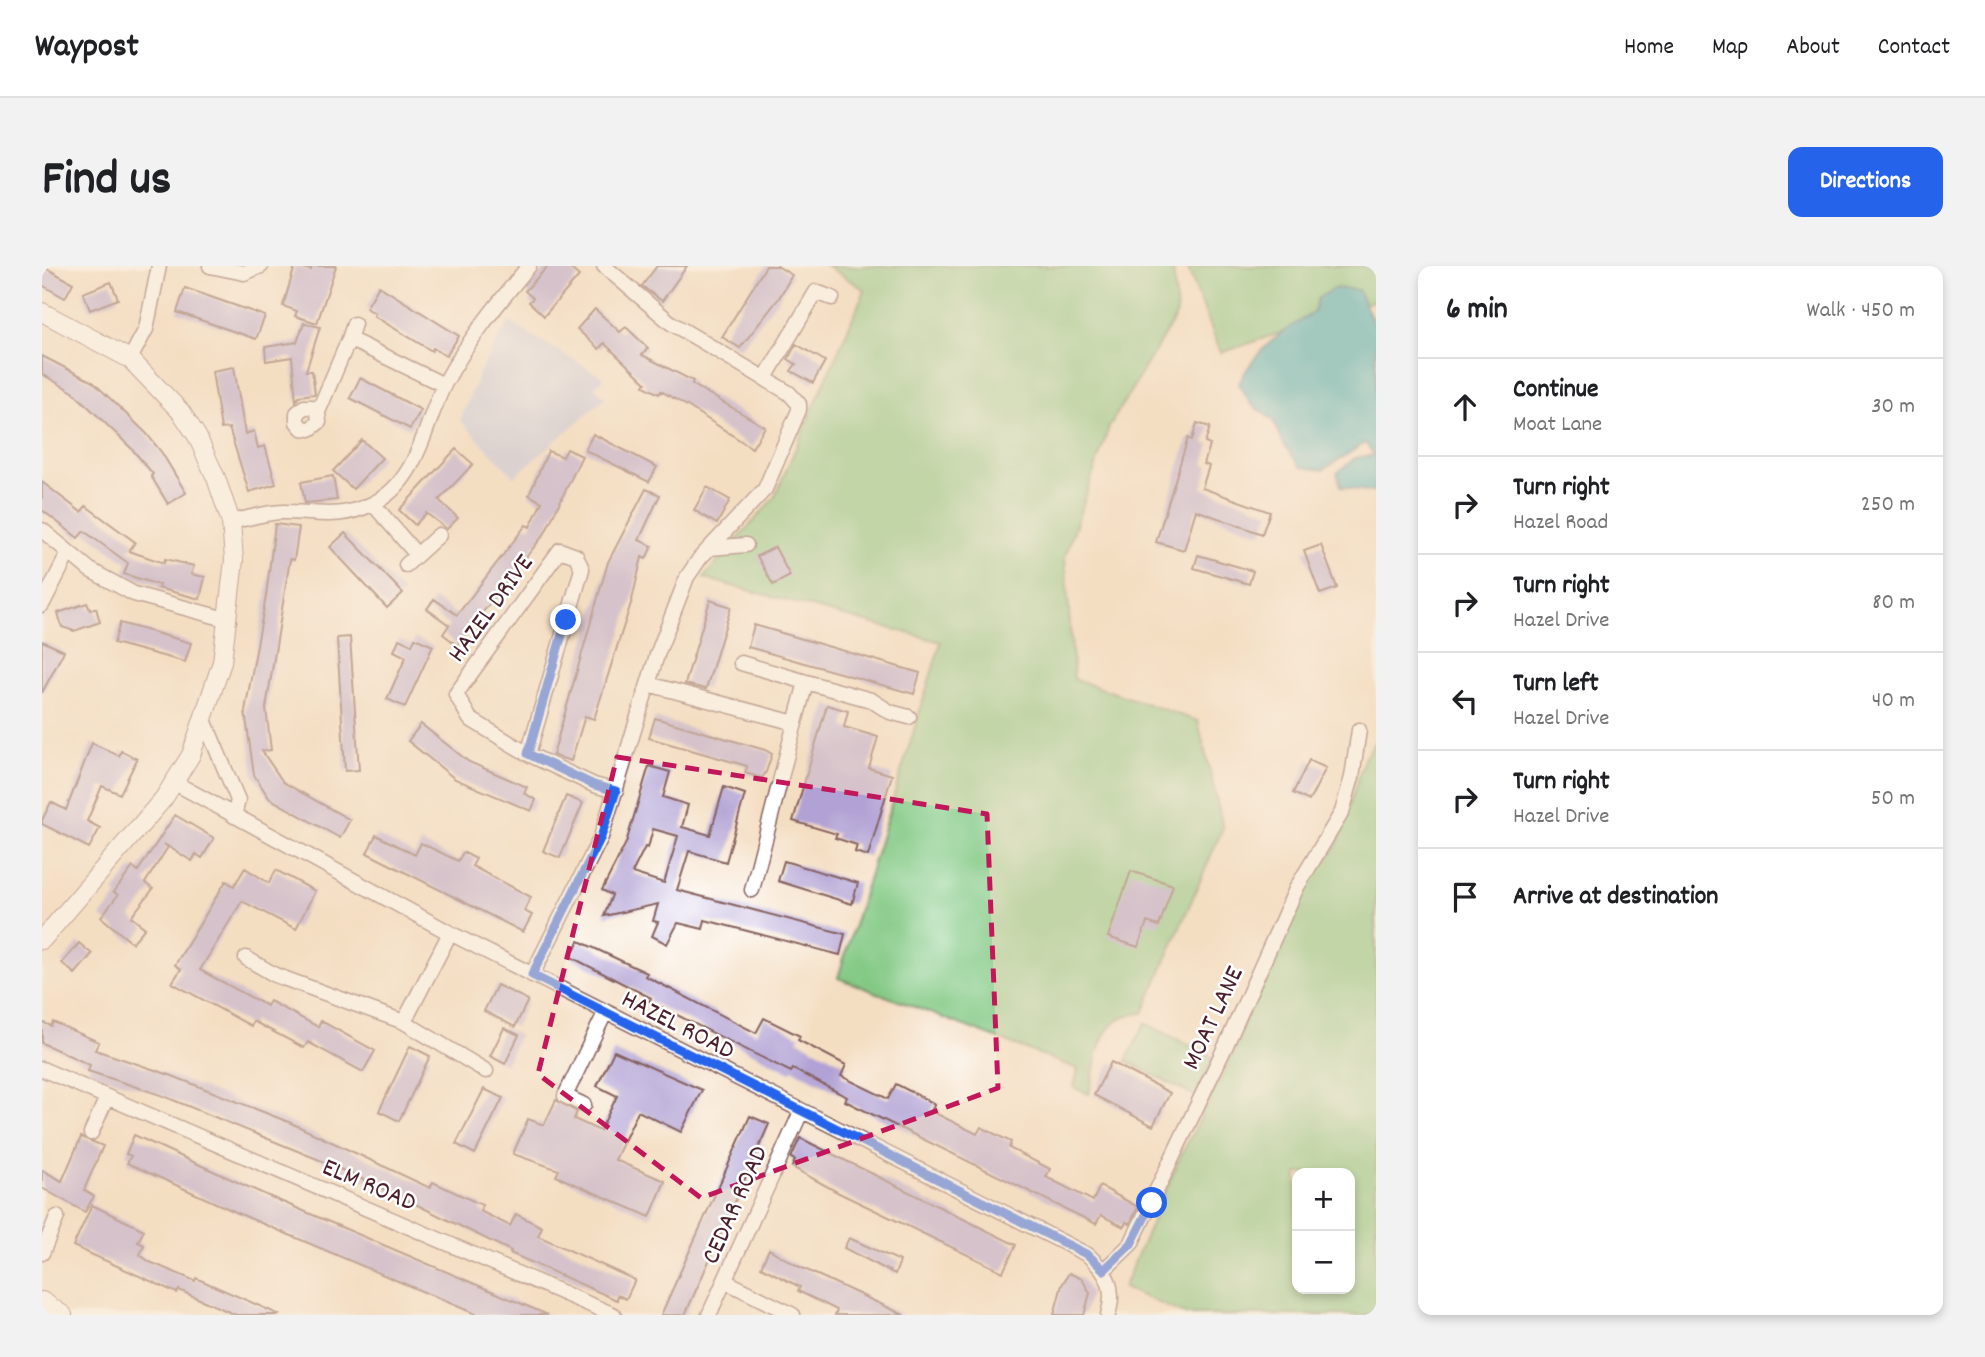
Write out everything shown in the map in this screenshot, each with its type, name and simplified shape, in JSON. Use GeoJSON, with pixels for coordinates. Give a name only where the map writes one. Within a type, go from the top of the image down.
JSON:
{"type":"FeatureCollection","features":[{"type":"Feature","properties":{"kind":"street"},"geometry":{"type":"LineString","coordinates":[[130,359],[146,329],[159,266]]}},
{"type":"Feature","properties":{"kind":"street"},"geometry":{"type":"LineString","coordinates":[[210,266],[244,273],[261,266]]}},
{"type":"Feature","properties":{"kind":"street"},"geometry":{"type":"LineString","coordinates":[[231,522],[280,512],[322,516],[373,504],[390,491],[408,470],[420,448],[444,385],[489,315],[529,266]]}},
{"type":"Feature","properties":{"kind":"street"},"geometry":{"type":"LineString","coordinates":[[532,975],[601,837],[648,684],[687,577],[769,484],[798,414],[799,404],[794,396],[680,328],[645,303],[611,268]]}},
{"type":"Feature","properties":{"kind":"street"},"geometry":{"type":"LineString","coordinates":[[765,378],[816,292],[832,298]]}},
{"type":"Feature","properties":{"kind":"street"},"geometry":{"type":"LineString","coordinates":[[42,312],[130,359],[160,388],[197,436],[231,522],[234,560],[222,662],[191,755],[175,783],[42,940]]}},
{"type":"Feature","properties":{"kind":"street"},"geometry":{"type":"LineString","coordinates":[[318,412],[354,324]]}},
{"type":"Feature","properties":{"kind":"street"},"geometry":{"type":"LineString","coordinates":[[349,339],[444,385]]}},
{"type":"Feature","properties":{"kind":"street"},"geometry":{"type":"LineString","coordinates":[[373,504],[412,560],[439,535]]}},
{"type":"Feature","properties":{"kind":"street"},"geometry":{"type":"LineString","coordinates":[[42,530],[68,554],[134,594],[229,620]]}},
{"type":"Feature","properties":{"kind":"street"},"geometry":{"type":"LineString","coordinates":[[710,548],[746,545]]}},
{"type":"Feature","properties":{"kind":"street","name":"HAZEL DRIVE"},"geometry":{"type":"LineString","coordinates":[[528,754],[582,569],[576,556],[560,550],[456,694],[470,719],[528,754],[594,785],[616,791]]}},
{"type":"Feature","properties":{"kind":"street"},"geometry":{"type":"LineString","coordinates":[[42,605],[68,554]]}},
{"type":"Feature","properties":{"kind":"street"},"geometry":{"type":"LineString","coordinates":[[741,663],[871,700],[887,710],[909,717]]}},
{"type":"Feature","properties":{"kind":"street"},"geometry":{"type":"LineString","coordinates":[[752,890],[806,681]]}},
{"type":"Feature","properties":{"kind":"street"},"geometry":{"type":"LineString","coordinates":[[648,684],[795,723]]}},
{"type":"Feature","properties":{"kind":"street"},"geometry":{"type":"LineString","coordinates":[[204,720],[238,800],[234,816]]}},
{"type":"Feature","properties":{"kind":"street","name":"MOAT LANE"},"geometry":{"type":"LineString","coordinates":[[1104,1270],[1131,1244],[1227,1043],[1297,887],[1342,812],[1352,777],[1359,730]]}},
{"type":"Feature","properties":{"kind":"street","name":"HAZEL ROAD"},"geometry":{"type":"LineString","coordinates":[[175,783],[450,933],[1088,1255],[1104,1270]]}},
{"type":"Feature","properties":{"kind":"street"},"geometry":{"type":"LineString","coordinates":[[404,1021],[450,933]]}},
{"type":"Feature","properties":{"kind":"street"},"geometry":{"type":"LineString","coordinates":[[246,958],[275,975],[404,1021],[486,1071]]}},
{"type":"Feature","properties":{"kind":"street"},"geometry":{"type":"LineString","coordinates":[[584,1105],[565,1096],[606,1013]]}},
{"type":"Feature","properties":{"kind":"street","name":"ELM ROAD"},"geometry":{"type":"LineString","coordinates":[[42,1069],[614,1315]]}},
{"type":"Feature","properties":{"kind":"street"},"geometry":{"type":"LineString","coordinates":[[91,1133],[107,1097]]}},
{"type":"Feature","properties":{"kind":"street","name":"CEDAR ROAD"},"geometry":{"type":"LineString","coordinates":[[709,1315],[801,1112]]}},
{"type":"Feature","properties":{"kind":"street"},"geometry":{"type":"LineString","coordinates":[[42,1252],[57,1217]]}},
{"type":"Feature","properties":{"kind":"street"},"geometry":{"type":"LineString","coordinates":[[1104,1270],[1112,1291],[1108,1315]]}},
{"type":"Feature","properties":{"kind":"street"},"geometry":{"type":"LineString","coordinates":[[725,1281],[793,1315]]}},
{"type":"Feature","properties":{"kind":"street"},"geometry":{"type":"LineString","coordinates":[[42,1301],[63,1315]]}},
{"type":"Feature","properties":{"kind":"highlighted area"},"geometry":{"type":"Polygon","coordinates":[[[617,757],[987,814],[998,1088],[701,1198],[538,1074],[617,757]]]}},
{"type":"Feature","properties":{"kind":"shaded area"},"geometry":{"type":"Polygon","coordinates":[[[509,322],[605,378],[595,387],[605,398],[514,477],[460,420],[480,371],[509,322]]]}},
{"type":"Feature","properties":{"kind":"green space"},"geometry":{"type":"Polygon","coordinates":[[[827,266],[1173,266],[1177,314],[1109,427],[1065,557],[1074,679],[1198,721],[1223,828],[1143,1013],[1116,1022],[1102,1040],[1089,1094],[1074,1088],[1078,1069],[838,978],[941,642],[703,578],[774,498],[865,290],[827,266]]]}},
{"type":"Feature","properties":{"kind":"green space"},"geometry":{"type":"Polygon","coordinates":[[[1187,266],[1376,266],[1376,300],[1221,353],[1187,266]]]}},
{"type":"Feature","properties":{"kind":"green space"},"geometry":{"type":"Polygon","coordinates":[[[1376,740],[1376,1315],[1187,1315],[1123,1288],[1180,1157],[1237,1047],[1255,991],[1298,898],[1337,846],[1364,759],[1376,740]]]}},
{"type":"Feature","properties":{"kind":"green space"},"geometry":{"type":"Polygon","coordinates":[[[1145,1023],[1214,1058],[1195,1096],[1126,1061],[1145,1023]]]}},
{"type":"Feature","properties":{"kind":"water"},"geometry":{"type":"Polygon","coordinates":[[[1335,288],[1358,290],[1376,327],[1376,490],[1372,492],[1341,487],[1337,473],[1355,458],[1374,455],[1365,443],[1323,470],[1301,467],[1284,445],[1273,420],[1251,404],[1239,384],[1253,361],[1270,342],[1314,312],[1317,299],[1335,288]]]}},
{"type":"Feature","properties":{"kind":"building"},"geometry":{"type":"Polygon","coordinates":[[[42,266],[73,283],[65,298],[42,285],[42,266]]]}},
{"type":"Feature","properties":{"kind":"building"},"geometry":{"type":"Polygon","coordinates":[[[295,266],[311,270],[312,266],[336,266],[317,323],[295,316],[297,311],[283,306],[295,266]]]}},
{"type":"Feature","properties":{"kind":"building"},"geometry":{"type":"Polygon","coordinates":[[[548,266],[568,266],[579,276],[544,316],[529,302],[533,298],[525,291],[548,266]]]}},
{"type":"Feature","properties":{"kind":"building"},"geometry":{"type":"Polygon","coordinates":[[[657,266],[687,266],[662,301],[642,286],[657,266]]]}},
{"type":"Feature","properties":{"kind":"building"},"geometry":{"type":"Polygon","coordinates":[[[766,266],[777,266],[792,275],[779,298],[740,348],[722,337],[766,266]]]}},
{"type":"Feature","properties":{"kind":"building"},"geometry":{"type":"Polygon","coordinates":[[[111,282],[118,299],[90,310],[83,293],[111,282]]]}},
{"type":"Feature","properties":{"kind":"building"},"geometry":{"type":"Polygon","coordinates":[[[379,286],[459,336],[446,356],[433,348],[432,351],[374,316],[375,313],[366,308],[379,286]]]}},
{"type":"Feature","properties":{"kind":"building"},"geometry":{"type":"Polygon","coordinates":[[[185,288],[265,316],[256,339],[177,312],[185,288]]]}},
{"type":"Feature","properties":{"kind":"building"},"geometry":{"type":"Polygon","coordinates":[[[595,309],[620,332],[626,327],[648,348],[642,355],[693,381],[692,384],[765,427],[752,448],[689,407],[661,391],[659,394],[644,386],[646,383],[604,343],[599,349],[577,329],[595,309]]]}},
{"type":"Feature","properties":{"kind":"building"},"geometry":{"type":"Polygon","coordinates":[[[304,323],[320,327],[306,371],[312,371],[315,394],[299,396],[296,401],[292,357],[266,361],[265,347],[297,342],[304,323]]]}},
{"type":"Feature","properties":{"kind":"building"},"geometry":{"type":"Polygon","coordinates":[[[796,344],[825,361],[813,383],[791,371],[796,364],[788,359],[796,344]]]}},
{"type":"Feature","properties":{"kind":"building"},"geometry":{"type":"Polygon","coordinates":[[[42,356],[93,382],[146,433],[162,453],[186,493],[168,504],[151,476],[153,474],[132,449],[73,392],[42,374],[42,356]]]}},
{"type":"Feature","properties":{"kind":"building"},"geometry":{"type":"Polygon","coordinates":[[[234,367],[245,434],[254,431],[258,448],[265,446],[276,484],[249,492],[229,428],[221,429],[212,371],[234,367]]]}},
{"type":"Feature","properties":{"kind":"building"},"geometry":{"type":"Polygon","coordinates":[[[360,378],[421,410],[410,429],[350,398],[360,378]]]}},
{"type":"Feature","properties":{"kind":"building"},"geometry":{"type":"Polygon","coordinates":[[[1197,423],[1210,427],[1205,443],[1210,445],[1204,464],[1209,466],[1202,488],[1270,512],[1262,534],[1196,510],[1184,550],[1156,542],[1188,438],[1192,440],[1197,423]]]}},
{"type":"Feature","properties":{"kind":"building"},"geometry":{"type":"Polygon","coordinates":[[[593,434],[657,467],[649,482],[585,450],[593,434]]]}},
{"type":"Feature","properties":{"kind":"building"},"geometry":{"type":"Polygon","coordinates":[[[362,440],[382,458],[353,489],[333,471],[362,440]]]}},
{"type":"Feature","properties":{"kind":"building"},"geometry":{"type":"Polygon","coordinates":[[[456,449],[473,464],[439,500],[458,518],[447,529],[426,513],[415,525],[399,510],[456,449]]]}},
{"type":"Feature","properties":{"kind":"building"},"geometry":{"type":"Polygon","coordinates":[[[567,449],[582,456],[545,533],[457,645],[443,634],[449,625],[427,609],[434,599],[457,615],[526,525],[530,527],[542,502],[529,495],[548,451],[563,457],[567,449]]]}},
{"type":"Feature","properties":{"kind":"building"},"geometry":{"type":"Polygon","coordinates":[[[333,476],[337,500],[305,503],[301,482],[333,476]]]}},
{"type":"Feature","properties":{"kind":"building"},"geometry":{"type":"Polygon","coordinates":[[[42,482],[81,512],[86,506],[135,542],[129,551],[164,563],[165,559],[194,566],[191,574],[205,577],[200,599],[158,588],[159,585],[124,574],[128,563],[84,531],[78,538],[42,510],[42,482]]]}},
{"type":"Feature","properties":{"kind":"building"},"geometry":{"type":"Polygon","coordinates":[[[707,487],[730,500],[717,524],[694,510],[707,487]]]}},
{"type":"Feature","properties":{"kind":"building"},"geometry":{"type":"Polygon","coordinates":[[[646,489],[660,495],[639,540],[652,546],[646,559],[642,557],[632,600],[594,719],[585,716],[571,761],[553,755],[608,562],[646,489]]]}},
{"type":"Feature","properties":{"kind":"building"},"geometry":{"type":"Polygon","coordinates":[[[275,524],[299,527],[294,560],[290,559],[266,708],[271,750],[262,751],[283,782],[350,820],[340,838],[269,798],[254,775],[245,711],[266,596],[275,524]]]}},
{"type":"Feature","properties":{"kind":"building"},"geometry":{"type":"Polygon","coordinates":[[[345,533],[403,593],[387,608],[330,547],[345,533]]]}},
{"type":"Feature","properties":{"kind":"building"},"geometry":{"type":"Polygon","coordinates":[[[1321,545],[1337,588],[1320,594],[1304,551],[1321,545]]]}},
{"type":"Feature","properties":{"kind":"building"},"geometry":{"type":"Polygon","coordinates":[[[775,547],[790,576],[773,585],[757,556],[775,547]]]}},
{"type":"Feature","properties":{"kind":"building"},"geometry":{"type":"Polygon","coordinates":[[[1198,555],[1253,571],[1249,584],[1194,568],[1198,555]]]}},
{"type":"Feature","properties":{"kind":"building"},"geometry":{"type":"Polygon","coordinates":[[[710,600],[731,607],[706,689],[685,684],[710,600]]]}},
{"type":"Feature","properties":{"kind":"building"},"geometry":{"type":"Polygon","coordinates":[[[87,603],[90,610],[96,608],[100,622],[74,631],[62,627],[58,613],[87,603]]]}},
{"type":"Feature","properties":{"kind":"building"},"geometry":{"type":"Polygon","coordinates":[[[120,623],[191,643],[185,662],[114,643],[120,623]]]}},
{"type":"Feature","properties":{"kind":"building"},"geometry":{"type":"Polygon","coordinates":[[[754,625],[920,673],[914,694],[748,647],[754,625]]]}},
{"type":"Feature","properties":{"kind":"building"},"geometry":{"type":"Polygon","coordinates":[[[350,637],[359,770],[345,771],[337,638],[350,637]]]}},
{"type":"Feature","properties":{"kind":"building"},"geometry":{"type":"Polygon","coordinates":[[[415,638],[433,646],[405,707],[387,699],[406,657],[394,651],[399,639],[412,645],[415,638]]]}},
{"type":"Feature","properties":{"kind":"building"},"geometry":{"type":"Polygon","coordinates":[[[42,641],[64,651],[42,693],[42,641]]]}},
{"type":"Feature","properties":{"kind":"building"},"geometry":{"type":"Polygon","coordinates":[[[827,705],[848,711],[844,727],[878,737],[869,768],[892,775],[868,856],[855,852],[857,845],[835,838],[837,834],[793,821],[827,705]]]}},
{"type":"Feature","properties":{"kind":"building"},"geometry":{"type":"Polygon","coordinates":[[[655,718],[765,750],[772,754],[766,772],[762,778],[745,773],[747,766],[649,738],[655,718]]]}},
{"type":"Feature","properties":{"kind":"building"},"geometry":{"type":"Polygon","coordinates":[[[421,724],[469,762],[527,787],[524,793],[536,800],[531,811],[455,779],[408,741],[421,724]]]}},
{"type":"Feature","properties":{"kind":"building"},"geometry":{"type":"Polygon","coordinates":[[[92,743],[119,756],[121,751],[137,759],[120,794],[102,786],[87,821],[100,828],[89,848],[42,824],[42,820],[51,802],[66,810],[92,743]]]}},
{"type":"Feature","properties":{"kind":"building"},"geometry":{"type":"Polygon","coordinates":[[[1309,760],[1326,768],[1309,801],[1293,793],[1309,760]]]}},
{"type":"Feature","properties":{"kind":"building"},"geometry":{"type":"Polygon","coordinates":[[[649,766],[670,772],[663,797],[688,805],[682,827],[710,835],[724,787],[745,794],[726,862],[689,851],[677,890],[845,934],[840,955],[705,920],[703,929],[678,923],[667,944],[652,936],[658,922],[653,921],[658,904],[604,916],[612,895],[602,890],[626,843],[649,766]],[[653,829],[648,848],[645,847],[632,873],[664,883],[678,836],[653,829]]]}},
{"type":"Feature","properties":{"kind":"building"},"geometry":{"type":"Polygon","coordinates":[[[566,796],[583,803],[560,858],[543,851],[566,796]]]}},
{"type":"Feature","properties":{"kind":"building"},"geometry":{"type":"Polygon","coordinates":[[[175,815],[214,838],[202,858],[196,854],[192,861],[164,844],[168,847],[145,883],[153,889],[131,917],[145,928],[132,943],[101,917],[118,895],[114,892],[133,867],[138,871],[175,815]]]}},
{"type":"Feature","properties":{"kind":"building"},"geometry":{"type":"Polygon","coordinates":[[[376,835],[415,855],[421,843],[458,861],[463,852],[476,859],[472,866],[531,897],[524,911],[532,915],[523,932],[367,853],[376,835]]]}},
{"type":"Feature","properties":{"kind":"building"},"geometry":{"type":"Polygon","coordinates":[[[784,861],[858,883],[852,904],[778,881],[784,861]]]}},
{"type":"Feature","properties":{"kind":"building"},"geometry":{"type":"Polygon","coordinates":[[[245,868],[269,883],[276,870],[315,891],[296,929],[242,901],[200,970],[267,1006],[270,1001],[318,1027],[321,1021],[375,1051],[363,1072],[308,1042],[304,1048],[253,1021],[251,1026],[172,983],[181,969],[175,965],[226,881],[234,886],[245,868]]]}},
{"type":"Feature","properties":{"kind":"building"},"geometry":{"type":"Polygon","coordinates":[[[1131,871],[1173,885],[1159,926],[1147,922],[1138,947],[1108,937],[1131,871]]]}},
{"type":"Feature","properties":{"kind":"building"},"geometry":{"type":"Polygon","coordinates":[[[579,941],[647,973],[645,976],[756,1033],[764,1018],[800,1036],[798,1040],[846,1065],[841,1076],[888,1099],[896,1084],[935,1104],[931,1111],[977,1134],[981,1127],[1011,1142],[1009,1148],[1050,1169],[1046,1177],[1093,1201],[1100,1186],[1138,1207],[1130,1224],[1126,1222],[1124,1227],[1101,1215],[1096,1224],[845,1101],[847,1097],[793,1069],[791,1072],[649,1001],[651,998],[571,957],[579,941]]]}},
{"type":"Feature","properties":{"kind":"building"},"geometry":{"type":"Polygon","coordinates":[[[79,943],[92,954],[75,974],[62,963],[79,943]]]}},
{"type":"Feature","properties":{"kind":"building"},"geometry":{"type":"Polygon","coordinates":[[[497,985],[528,1000],[515,1027],[484,1011],[497,985]]]}},
{"type":"Feature","properties":{"kind":"building"},"geometry":{"type":"Polygon","coordinates":[[[42,1022],[51,1026],[53,1022],[99,1042],[95,1050],[170,1075],[291,1123],[430,1188],[433,1182],[482,1205],[480,1211],[510,1226],[516,1214],[542,1227],[538,1236],[635,1280],[626,1299],[618,1295],[617,1300],[510,1253],[511,1251],[395,1194],[322,1161],[161,1095],[88,1071],[90,1065],[42,1043],[42,1022]]]}},
{"type":"Feature","properties":{"kind":"building"},"geometry":{"type":"Polygon","coordinates":[[[504,1028],[519,1035],[505,1064],[490,1056],[504,1028]]]}},
{"type":"Feature","properties":{"kind":"building"},"geometry":{"type":"Polygon","coordinates":[[[410,1046],[430,1056],[399,1121],[379,1111],[410,1046]]]}},
{"type":"Feature","properties":{"kind":"building"},"geometry":{"type":"Polygon","coordinates":[[[614,1051],[702,1090],[681,1132],[638,1111],[615,1160],[665,1181],[650,1217],[556,1176],[559,1170],[513,1154],[528,1119],[544,1125],[556,1100],[577,1112],[574,1119],[600,1131],[617,1096],[597,1086],[614,1051]]]}},
{"type":"Feature","properties":{"kind":"building"},"geometry":{"type":"Polygon","coordinates":[[[1111,1062],[1170,1093],[1153,1126],[1094,1095],[1111,1062]]]}},
{"type":"Feature","properties":{"kind":"building"},"geometry":{"type":"Polygon","coordinates":[[[484,1089],[503,1098],[475,1154],[456,1144],[484,1089]]]}},
{"type":"Feature","properties":{"kind":"building"},"geometry":{"type":"Polygon","coordinates":[[[750,1116],[769,1124],[685,1315],[661,1315],[750,1116]]]}},
{"type":"Feature","properties":{"kind":"building"},"geometry":{"type":"Polygon","coordinates":[[[134,1135],[266,1195],[548,1315],[478,1315],[247,1217],[127,1163],[131,1156],[126,1154],[134,1135]]]}},
{"type":"Feature","properties":{"kind":"building"},"geometry":{"type":"Polygon","coordinates":[[[81,1137],[103,1146],[84,1190],[94,1196],[85,1212],[42,1188],[42,1170],[62,1181],[81,1137]]]}},
{"type":"Feature","properties":{"kind":"building"},"geometry":{"type":"Polygon","coordinates":[[[800,1138],[1016,1245],[1003,1272],[839,1193],[792,1167],[795,1160],[791,1158],[800,1138]]]}},
{"type":"Feature","properties":{"kind":"building"},"geometry":{"type":"Polygon","coordinates":[[[92,1205],[144,1230],[138,1242],[144,1245],[140,1255],[150,1262],[195,1281],[196,1278],[280,1315],[236,1315],[179,1290],[177,1293],[73,1246],[92,1205]]]}},
{"type":"Feature","properties":{"kind":"building"},"geometry":{"type":"Polygon","coordinates":[[[849,1238],[900,1261],[895,1274],[844,1248],[849,1238]]]}},
{"type":"Feature","properties":{"kind":"building"},"geometry":{"type":"Polygon","coordinates":[[[769,1249],[798,1266],[904,1315],[835,1315],[837,1310],[798,1291],[800,1287],[761,1267],[769,1249]]]}},
{"type":"Feature","properties":{"kind":"building"},"geometry":{"type":"Polygon","coordinates":[[[1069,1273],[1082,1279],[1090,1293],[1084,1315],[1054,1315],[1062,1285],[1069,1273]]]}},
{"type":"Feature","properties":{"kind":"route"},"geometry":{"type":"LineString","coordinates":[[566,620],[528,754],[594,785],[616,791],[601,837],[532,975],[1088,1255],[1104,1270],[1131,1244],[1152,1203]]}}]}
